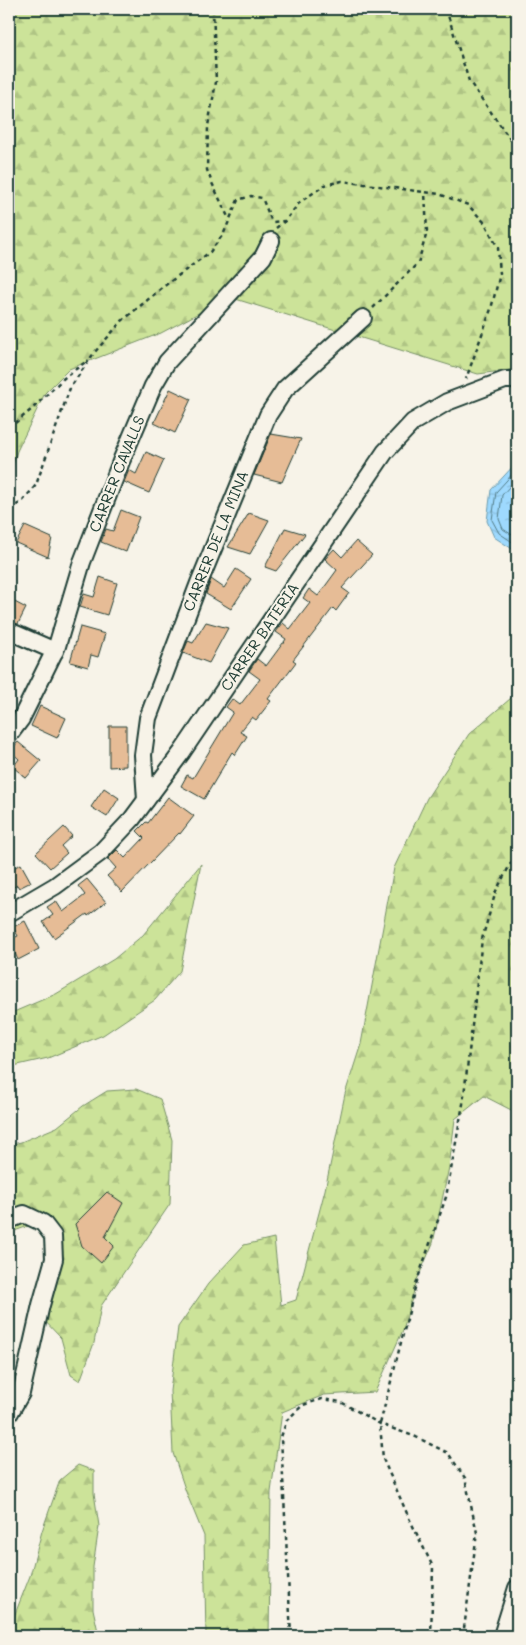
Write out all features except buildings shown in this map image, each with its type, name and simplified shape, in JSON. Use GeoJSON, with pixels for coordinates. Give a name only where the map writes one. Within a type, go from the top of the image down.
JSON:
{"type":"FeatureCollection","features":[{"type":"Feature","properties":{"kind":"street","name":"CARRER CAVALLS"},"geometry":{"type":"LineString","coordinates":[[9,735],[21,719],[55,651],[82,562],[153,386],[167,362],[263,257],[271,241]]}},
{"type":"Feature","properties":{"kind":"street","name":"CARRER DE LA MINA"},"geometry":{"type":"LineString","coordinates":[[146,800],[143,754],[148,718],[199,583],[268,415],[285,389],[363,318]]}},
{"type":"Feature","properties":{"kind":"street","name":"CARRER BATERIA"},"geometry":{"type":"LineString","coordinates":[[9,913],[54,886],[101,852],[132,819],[182,752],[385,452],[413,422],[447,402],[505,380],[517,380]]}},
{"type":"Feature","properties":{"kind":"street"},"geometry":{"type":"LineString","coordinates":[[9,631],[55,651]]}},
{"type":"Feature","properties":{"kind":"street"},"geometry":{"type":"LineString","coordinates":[[9,1220],[24,1214],[43,1223],[53,1236],[54,1259],[41,1305],[21,1393],[9,1414]]}},
{"type":"Feature","properties":{"kind":"street"},"geometry":{"type":"LineString","coordinates":[[502,1636],[517,1588]]}},
{"type":"Feature","properties":{"kind":"path"},"geometry":{"type":"LineString","coordinates":[[213,9],[216,82],[208,126],[207,170],[229,219]]}},
{"type":"Feature","properties":{"kind":"path"},"geometry":{"type":"LineString","coordinates":[[446,9],[469,81],[517,149]]}},
{"type":"Feature","properties":{"kind":"path"},"geometry":{"type":"LineString","coordinates":[[271,241],[276,227],[285,220],[300,202],[325,185],[342,181],[439,194],[468,205],[485,223],[498,248],[500,274],[491,309],[466,381],[467,395]]}},
{"type":"Feature","properties":{"kind":"path"},"geometry":{"type":"LineString","coordinates":[[363,318],[418,263],[426,232],[425,192]]}},
{"type":"Feature","properties":{"kind":"path"},"geometry":{"type":"LineString","coordinates":[[9,509],[22,502],[36,485],[70,388],[91,358],[122,322],[163,287],[210,252],[224,233],[238,200],[251,196],[262,198],[272,222],[285,220]]}},
{"type":"Feature","properties":{"kind":"path"},"geometry":{"type":"LineString","coordinates":[[9,428],[64,378],[91,358]]}},
{"type":"Feature","properties":{"kind":"path"},"geometry":{"type":"LineString","coordinates":[[431,1636],[433,1567],[383,1459],[380,1424],[416,1284],[446,1197],[463,1104],[482,939],[496,891],[517,852]]}},
{"type":"Feature","properties":{"kind":"path"},"geometry":{"type":"LineString","coordinates":[[292,1636],[281,1437],[287,1420],[303,1405],[322,1399],[341,1402],[380,1424],[416,1437],[448,1453],[465,1478],[477,1533],[463,1636]]}},
{"type":"Feature","properties":{"kind":"green space"},"geometry":{"type":"Polygon","coordinates":[[[9,9],[517,9],[517,369],[478,374],[229,297],[161,333],[69,369],[45,393],[17,451],[9,479],[9,9]]]}},
{"type":"Feature","properties":{"kind":"green space"},"geometry":{"type":"Polygon","coordinates":[[[517,693],[517,1113],[484,1096],[455,1119],[449,1167],[433,1243],[417,1280],[403,1330],[375,1392],[324,1395],[282,1412],[271,1492],[269,1636],[206,1636],[204,1536],[173,1453],[170,1391],[178,1327],[208,1284],[244,1245],[274,1238],[281,1305],[296,1300],[325,1190],[345,1094],[361,1044],[394,868],[427,798],[469,734],[517,693]]]}},
{"type":"Feature","properties":{"kind":"green space"},"geometry":{"type":"Polygon","coordinates":[[[201,864],[180,971],[155,1000],[103,1035],[48,1058],[9,1067],[9,1014],[56,994],[114,959],[143,935],[201,864]]]}},
{"type":"Feature","properties":{"kind":"green space"},"geometry":{"type":"Polygon","coordinates":[[[136,1089],[160,1099],[172,1140],[170,1204],[101,1306],[94,1343],[80,1381],[71,1375],[61,1338],[40,1316],[53,1260],[48,1237],[31,1225],[9,1233],[9,1145],[57,1127],[83,1106],[107,1091],[136,1089]]]}},
{"type":"Feature","properties":{"kind":"green space"},"geometry":{"type":"Polygon","coordinates":[[[78,1465],[94,1471],[94,1493],[99,1526],[93,1567],[93,1609],[99,1636],[9,1636],[9,1629],[30,1576],[42,1531],[60,1480],[78,1465]]]}},
{"type":"Feature","properties":{"kind":"water"},"geometry":{"type":"Polygon","coordinates":[[[517,462],[517,552],[494,537],[487,521],[491,490],[517,462]]]}}]}
